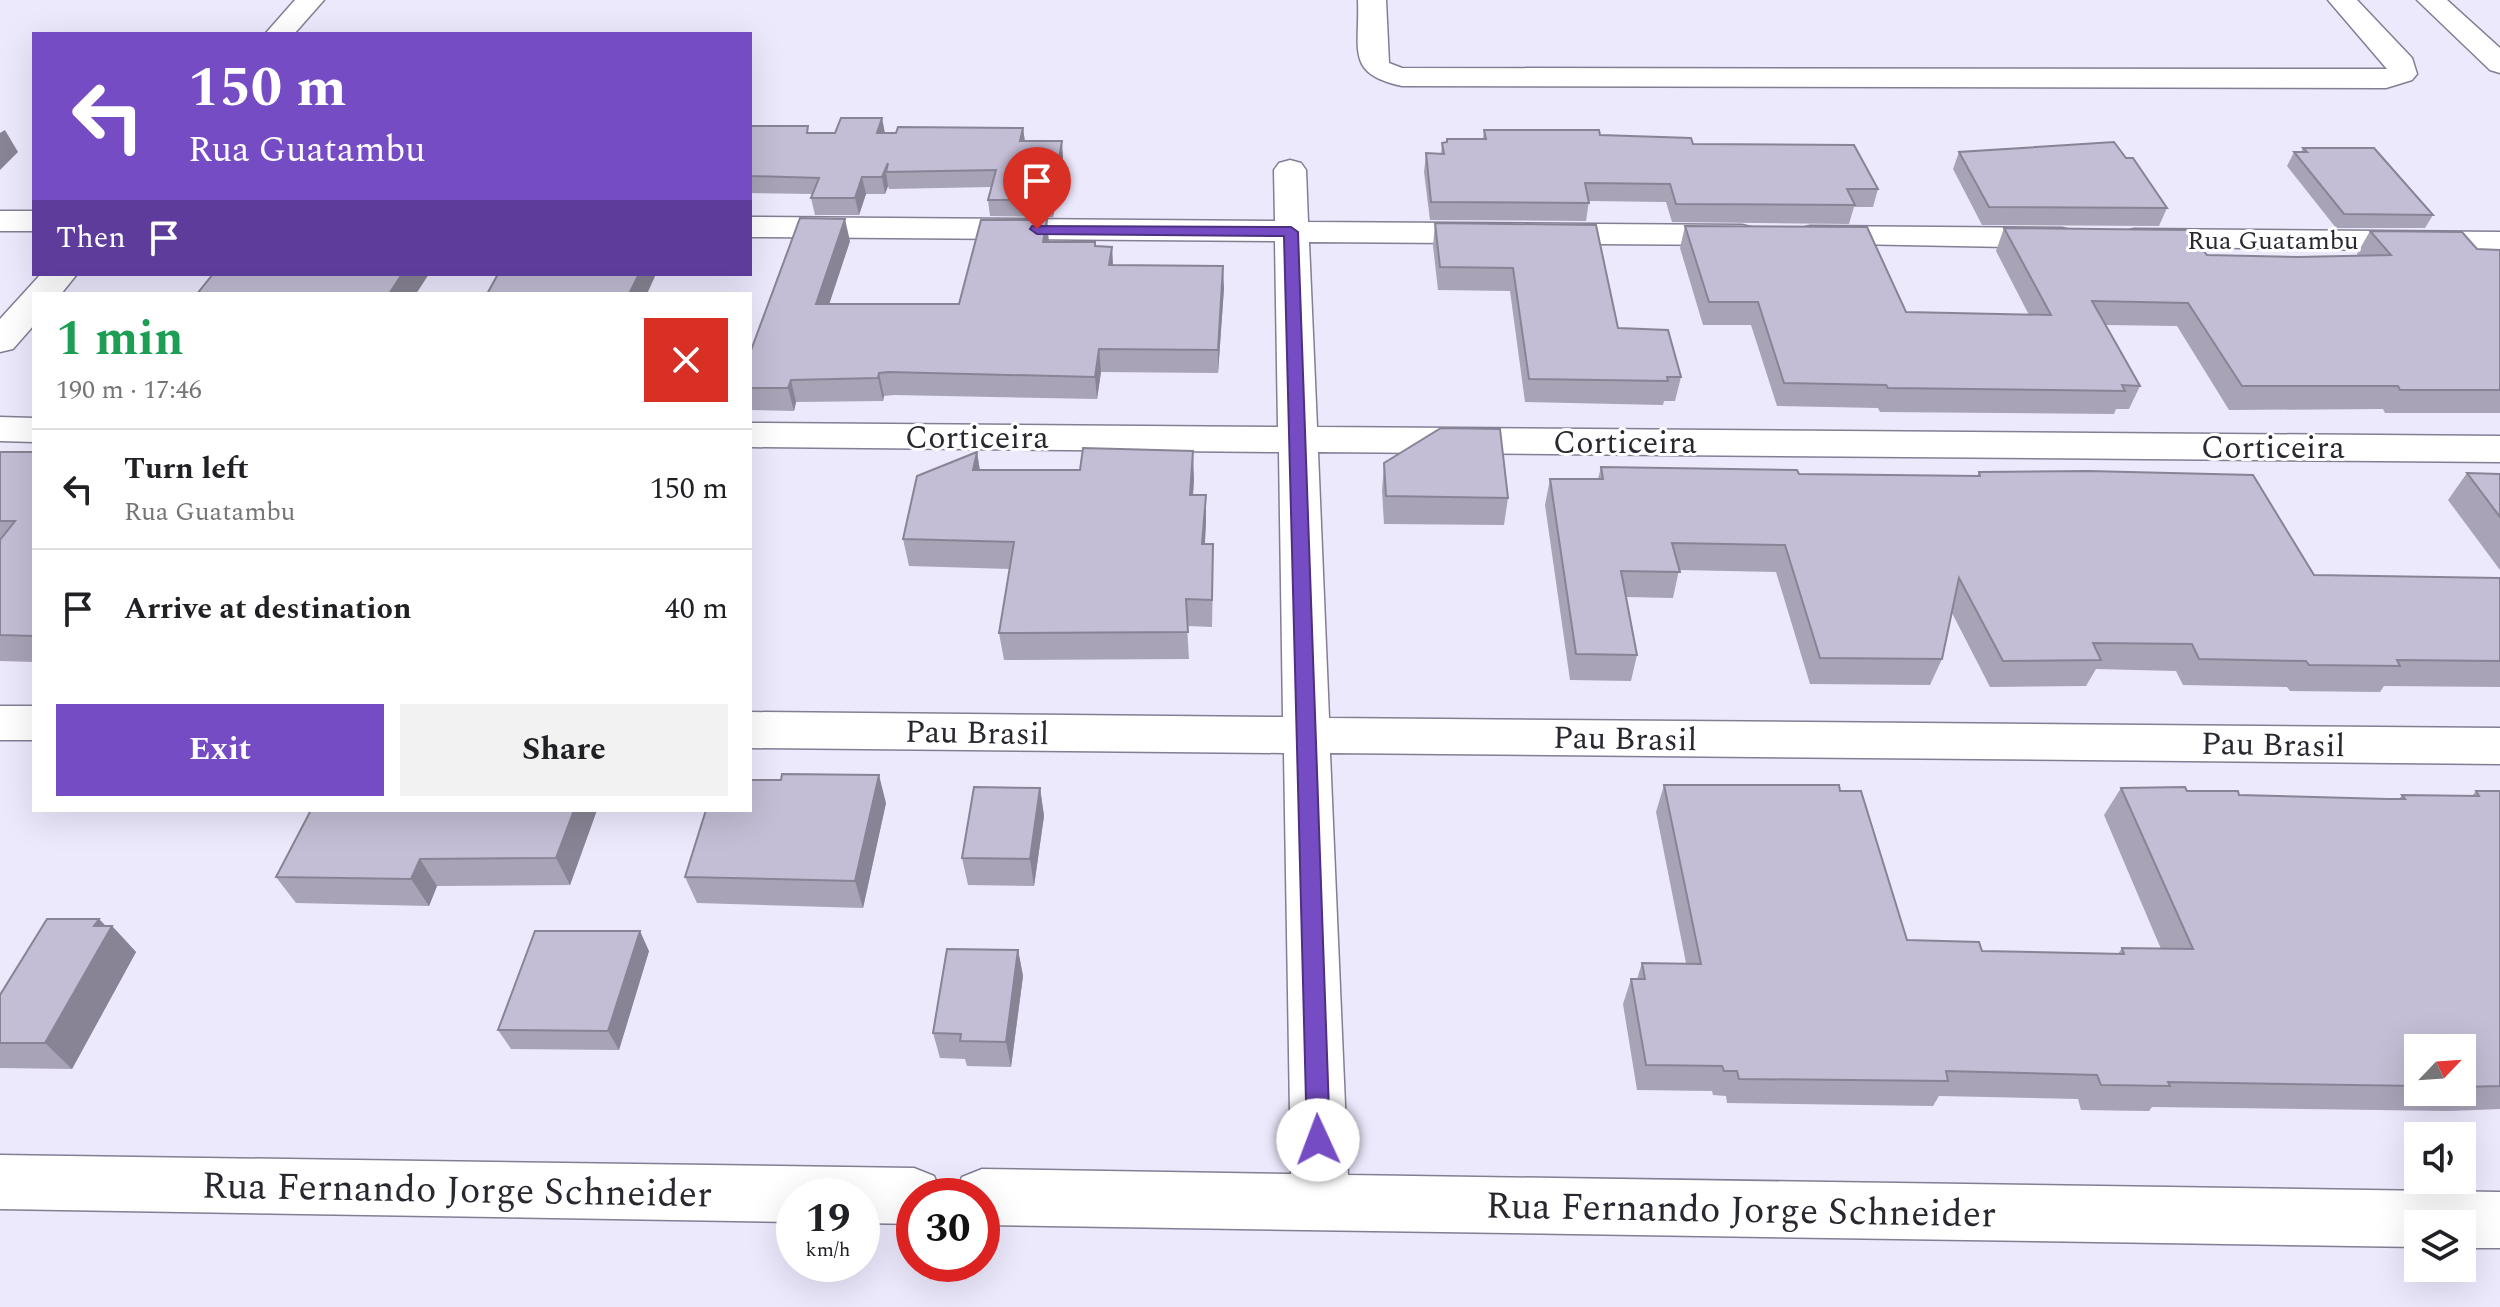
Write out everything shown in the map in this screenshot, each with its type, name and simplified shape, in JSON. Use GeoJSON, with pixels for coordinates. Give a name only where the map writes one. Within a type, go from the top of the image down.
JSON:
{"type":"FeatureCollection","features":[{"type":"Feature","properties":{"kind":"street"},"geometry":{"type":"LineString","coordinates":[[281,32],[310,0]]}},
{"type":"Feature","properties":{"kind":"street"},"geometry":{"type":"LineString","coordinates":[[1372,0],[1375,65],[1383,73],[1402,77],[2386,79],[2402,74],[2402,64],[2342,0]]}},
{"type":"Feature","properties":{"kind":"street"},"geometry":{"type":"LineString","coordinates":[[2431,0],[2500,64]]}},
{"type":"Feature","properties":{"kind":"street"},"geometry":{"type":"LineString","coordinates":[[1290,170],[1320,1203]]}},
{"type":"Feature","properties":{"kind":"street"},"geometry":{"type":"LineString","coordinates":[[0,221],[32,221]]}},
{"type":"Feature","properties":{"kind":"street","name":"Rua Guatambu"},"geometry":{"type":"LineString","coordinates":[[752,227],[2500,242]]}},
{"type":"Feature","properties":{"kind":"street"},"geometry":{"type":"LineString","coordinates":[[44,292],[58,276]]}},
{"type":"Feature","properties":{"kind":"street"},"geometry":{"type":"LineString","coordinates":[[0,341],[32,305]]}},
{"type":"Feature","properties":{"kind":"street"},"geometry":{"type":"LineString","coordinates":[[0,429],[32,430]]}},
{"type":"Feature","properties":{"kind":"street","name":"Corticeira"},"geometry":{"type":"LineString","coordinates":[[752,435],[2500,449]]}},
{"type":"Feature","properties":{"kind":"street"},"geometry":{"type":"LineString","coordinates":[[0,723],[32,723]]}},
{"type":"Feature","properties":{"kind":"street","name":"Pau Brasil"},"geometry":{"type":"LineString","coordinates":[[752,730],[2500,746]]}},
{"type":"Feature","properties":{"kind":"street","name":"Rua Fernando Jorge Schneider"},"geometry":{"type":"LineString","coordinates":[[0,1182],[896,1196]]}},
{"type":"Feature","properties":{"kind":"street","name":"Rua Fernando Jorge Schneider"},"geometry":{"type":"LineString","coordinates":[[1000,1197],[2500,1220]]}},
{"type":"Feature","properties":{"kind":"building"},"geometry":{"type":"Polygon","coordinates":[[[841,118],[882,118],[877,133],[896,133],[898,127],[1023,128],[1020,141],[1062,141],[1052,200],[988,200],[996,170],[886,172],[888,163],[882,177],[862,177],[855,198],[811,198],[819,178],[752,176],[752,126],[808,126],[807,133],[835,133],[841,118]]]}},
{"type":"Feature","properties":{"kind":"building"},"geometry":{"type":"Polygon","coordinates":[[[1484,130],[1599,130],[1600,135],[1691,138],[1693,144],[1854,145],[1878,189],[1847,189],[1855,205],[1676,204],[1670,184],[1585,183],[1589,203],[1431,202],[1426,153],[1444,154],[1442,143],[1447,139],[1486,139],[1484,130]]]}},
{"type":"Feature","properties":{"kind":"building"},"geometry":{"type":"Polygon","coordinates":[[[2114,142],[2126,158],[2133,158],[2167,208],[1989,207],[1959,152],[2114,142]]]}},
{"type":"Feature","properties":{"kind":"building"},"geometry":{"type":"Polygon","coordinates":[[[2303,148],[2374,148],[2433,215],[2344,214],[2294,152],[2307,152],[2303,148]]]}},
{"type":"Feature","properties":{"kind":"building"},"geometry":{"type":"Polygon","coordinates":[[[800,218],[845,219],[816,304],[959,304],[981,220],[1047,220],[1043,242],[1095,242],[1095,246],[1112,247],[1109,265],[1223,266],[1218,350],[1099,349],[1095,377],[889,372],[879,373],[878,378],[791,380],[788,388],[752,388],[752,348],[800,218]]]}},
{"type":"Feature","properties":{"kind":"building"},"geometry":{"type":"Polygon","coordinates":[[[1435,223],[1596,225],[1618,328],[1668,330],[1681,377],[1667,377],[1668,381],[1529,379],[1513,268],[1440,267],[1435,223]]]}},
{"type":"Feature","properties":{"kind":"building"},"geometry":{"type":"Polygon","coordinates":[[[1685,226],[1867,227],[1906,312],[2051,315],[2004,228],[2187,230],[2207,255],[2297,257],[2391,255],[2370,231],[2462,232],[2477,249],[2500,250],[2500,390],[2400,390],[2398,386],[2242,386],[2188,303],[2092,301],[2140,386],[2122,385],[2125,391],[1888,388],[1886,385],[1784,383],[1758,302],[1709,302],[1685,226]]]}},
{"type":"Feature","properties":{"kind":"building"},"geometry":{"type":"Polygon","coordinates":[[[211,276],[401,276],[390,292],[199,292],[211,276]]]}},
{"type":"Feature","properties":{"kind":"building"},"geometry":{"type":"Polygon","coordinates":[[[497,276],[638,276],[630,292],[488,292],[497,276]]]}},
{"type":"Feature","properties":{"kind":"building"},"geometry":{"type":"Polygon","coordinates":[[[1441,428],[1500,429],[1508,498],[1386,496],[1384,463],[1441,428]]]}},
{"type":"Feature","properties":{"kind":"building"},"geometry":{"type":"Polygon","coordinates":[[[1083,448],[1193,451],[1190,495],[1206,495],[1202,544],[1213,544],[1212,600],[1186,599],[1188,632],[999,633],[1014,542],[903,539],[917,476],[977,452],[973,470],[1080,470],[1083,448]]]}},
{"type":"Feature","properties":{"kind":"building"},"geometry":{"type":"Polygon","coordinates":[[[0,452],[32,452],[32,636],[0,635],[0,540],[15,521],[0,521],[0,452]]]}},
{"type":"Feature","properties":{"kind":"building"},"geometry":{"type":"Polygon","coordinates":[[[1601,467],[1797,470],[1799,474],[1980,476],[1979,472],[2088,471],[2253,475],[2314,575],[2500,578],[2500,661],[2397,660],[2400,666],[2309,665],[2306,661],[2199,659],[2192,644],[2093,643],[2101,660],[2003,661],[1959,578],[1942,659],[1820,658],[1785,545],[1672,543],[1680,572],[1621,571],[1637,655],[1576,654],[1550,479],[1603,479],[1601,467]]]}},
{"type":"Feature","properties":{"kind":"building"},"geometry":{"type":"Polygon","coordinates":[[[2467,473],[2500,474],[2500,517],[2467,473]]]}},
{"type":"Feature","properties":{"kind":"building"},"geometry":{"type":"Polygon","coordinates":[[[782,774],[879,775],[855,881],[685,877],[705,812],[752,812],[752,780],[781,780],[782,774]]]}},
{"type":"Feature","properties":{"kind":"building"},"geometry":{"type":"Polygon","coordinates":[[[1664,785],[1839,785],[1840,791],[1861,791],[1907,940],[1979,942],[1982,951],[2124,954],[2122,948],[2193,949],[2121,788],[2185,787],[2187,791],[2238,791],[2239,795],[2388,799],[2405,799],[2402,795],[2479,796],[2476,791],[2500,791],[2500,1086],[2476,1087],[2476,1034],[2404,1034],[2404,1086],[2168,1082],[2170,1086],[2101,1085],[2097,1075],[1946,1071],[1948,1081],[1739,1079],[1737,1071],[1724,1071],[1722,1066],[1646,1065],[1631,979],[1645,979],[1642,963],[1701,964],[1664,785]]]}},
{"type":"Feature","properties":{"kind":"building"},"geometry":{"type":"Polygon","coordinates":[[[974,787],[1040,788],[1030,859],[962,858],[974,787]]]}},
{"type":"Feature","properties":{"kind":"building"},"geometry":{"type":"Polygon","coordinates":[[[310,812],[573,812],[556,858],[420,859],[411,879],[276,877],[310,812]]]}},
{"type":"Feature","properties":{"kind":"building"},"geometry":{"type":"Polygon","coordinates":[[[47,919],[99,919],[94,926],[112,926],[45,1043],[0,1043],[0,995],[47,919]]]}},
{"type":"Feature","properties":{"kind":"building"},"geometry":{"type":"Polygon","coordinates":[[[535,931],[640,931],[608,1031],[498,1030],[535,931]]]}},
{"type":"Feature","properties":{"kind":"building"},"geometry":{"type":"Polygon","coordinates":[[[947,949],[1018,950],[1006,1042],[960,1041],[961,1034],[933,1033],[947,949]]]}},
{"type":"Feature","properties":{"kind":"route"},"geometry":{"type":"LineString","coordinates":[[1037,229],[1291,232],[1318,1140]]}}]}
